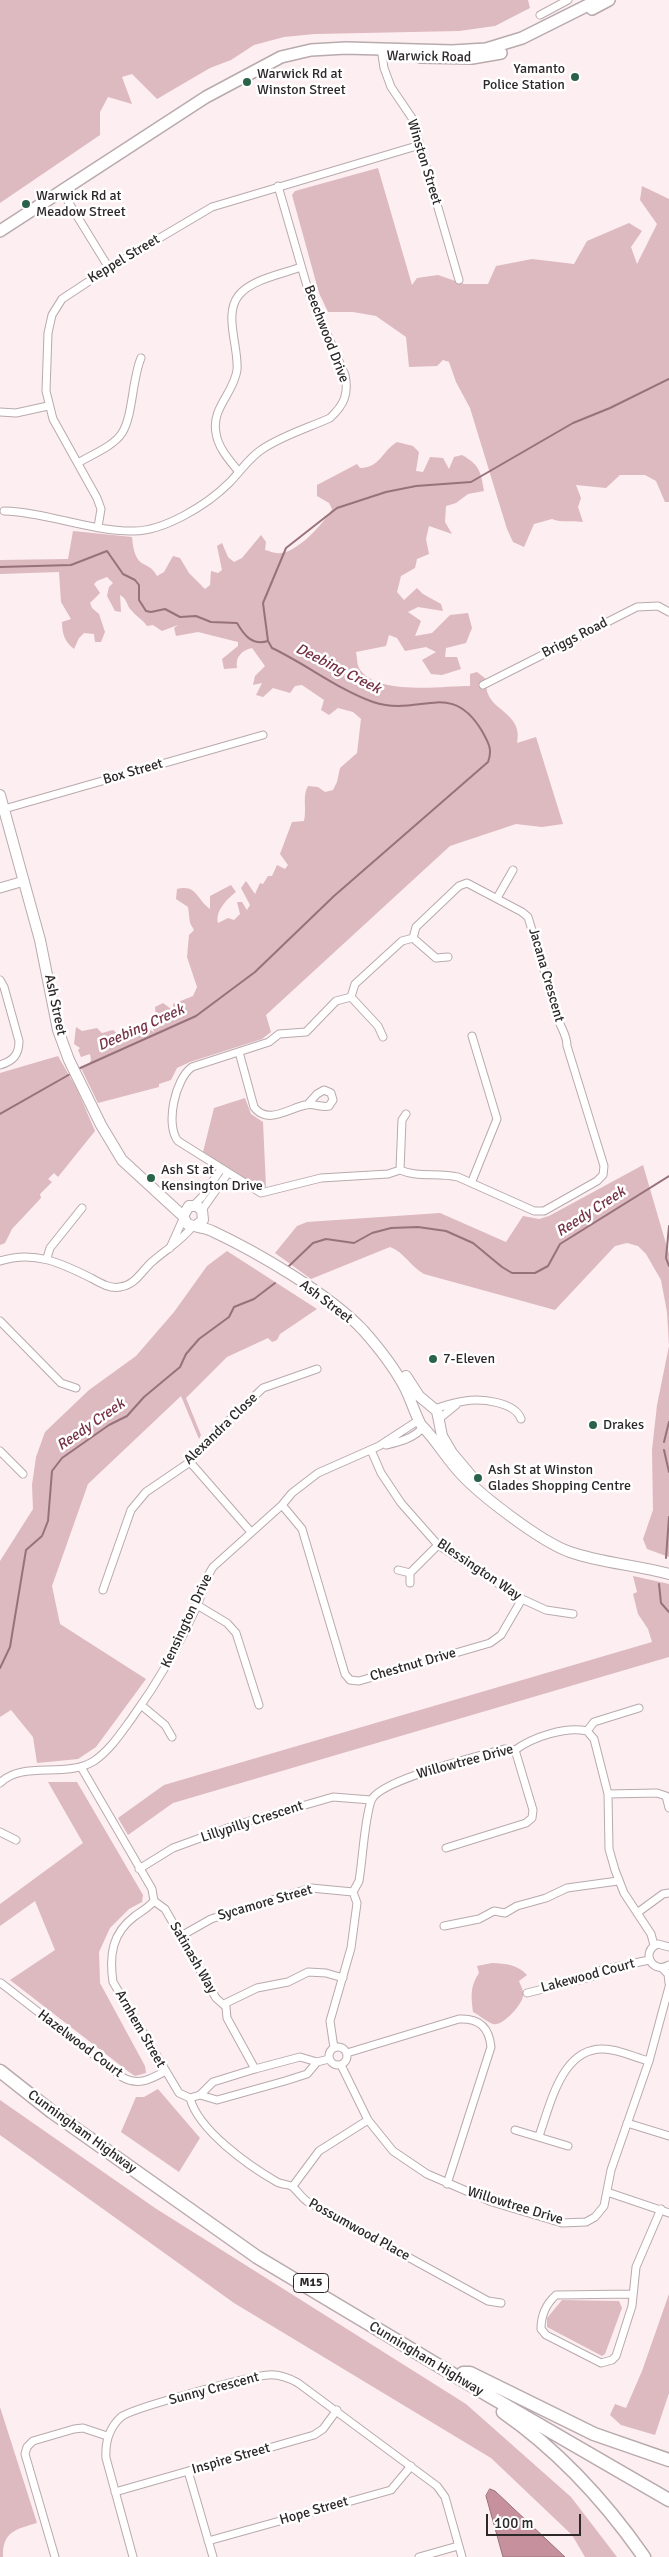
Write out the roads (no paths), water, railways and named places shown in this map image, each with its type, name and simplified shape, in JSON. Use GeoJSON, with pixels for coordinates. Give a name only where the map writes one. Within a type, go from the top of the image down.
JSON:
{"type":"FeatureCollection","features":[{"type":"Feature","properties":{"kind":"highway","name":"Cunningham Highway"},"geometry":{"type":"LineString","coordinates":[[0,2072],[257,2257],[425,2358],[669,2500]]}},
{"type":"Feature","properties":{"kind":"highway","name":"Cunningham Highway"},"geometry":{"type":"LineString","coordinates":[[190,2208],[462,2373],[669,2494]]}},
{"type":"Feature","properties":{"kind":"highway"},"geometry":{"type":"LineString","coordinates":[[425,2358],[435,2368],[510,2417],[556,2455],[602,2502],[644,2557]]}},
{"type":"Feature","properties":{"kind":"highway"},"geometry":{"type":"LineString","coordinates":[[462,2373],[470,2373],[594,2434],[669,2460]]}},
{"type":"Feature","properties":{"kind":"main road","name":"Warwick Road"},"geometry":{"type":"LineString","coordinates":[[0,231],[23,214],[206,97],[267,64],[317,55],[452,51],[492,47],[528,35],[598,0]]}},
{"type":"Feature","properties":{"kind":"main road","name":"Warwick Road"},"geometry":{"type":"LineString","coordinates":[[381,52],[450,59],[492,55],[535,40],[608,0]]}},
{"type":"Feature","properties":{"kind":"main road","name":"Warwick Road"},"geometry":{"type":"LineString","coordinates":[[0,225],[23,214]]}},
{"type":"Feature","properties":{"kind":"main road","name":"Ash Street"},"geometry":{"type":"LineString","coordinates":[[0,795],[40,940],[58,1030],[70,1060],[104,1131],[122,1160],[183,1217],[187,1224],[209,1229],[313,1289],[376,1338],[392,1355],[419,1396],[436,1414],[442,1436],[452,1453],[489,1498]]}},
{"type":"Feature","properties":{"kind":"main road","name":"Ash Street"},"geometry":{"type":"LineString","coordinates":[[157,1192],[197,1209],[239,1245]]}},
{"type":"Feature","properties":{"kind":"main road"},"geometry":{"type":"LineString","coordinates":[[183,1217],[197,1209]]}},
{"type":"Feature","properties":{"kind":"main road"},"geometry":{"type":"LineString","coordinates":[[194,1226],[197,1209]]}},
{"type":"Feature","properties":{"kind":"main road","name":"Ash Street"},"geometry":{"type":"LineString","coordinates":[[362,1329],[394,1367],[421,1423],[458,1472],[489,1498],[532,1530],[579,1548],[669,1570]]}},
{"type":"Feature","properties":{"kind":"main road"},"geometry":{"type":"LineString","coordinates":[[424,1409],[436,1414],[432,1428],[421,1423],[424,1409]]}},
{"type":"Feature","properties":{"kind":"main road","name":"Ash Street"},"geometry":{"type":"LineString","coordinates":[[651,1567],[669,1574]]}},
{"type":"Feature","properties":{"kind":"street"},"geometry":{"type":"LineString","coordinates":[[540,15],[568,0]]}},
{"type":"Feature","properties":{"kind":"street","name":"Winston Street"},"geometry":{"type":"LineString","coordinates":[[381,52],[391,87],[412,118],[459,280]]}},
{"type":"Feature","properties":{"kind":"street","name":"Keppel Street"},"geometry":{"type":"LineString","coordinates":[[98,527],[101,509],[98,498],[53,420],[48,406],[46,391],[48,333],[52,315],[62,299],[109,268],[212,207],[420,145]]}},
{"type":"Feature","properties":{"kind":"street","name":"Beechwood Drive"},"geometry":{"type":"LineString","coordinates":[[4,511],[21,511],[45,518],[132,532],[155,529],[214,496],[261,449],[330,418],[345,399],[347,387],[345,375],[314,305],[278,186]]}},
{"type":"Feature","properties":{"kind":"street"},"geometry":{"type":"LineString","coordinates":[[61,190],[109,268]]}},
{"type":"Feature","properties":{"kind":"street"},"geometry":{"type":"LineString","coordinates":[[239,472],[218,442],[215,421],[236,372],[237,357],[232,319],[234,306],[239,295],[248,287],[301,267]]}},
{"type":"Feature","properties":{"kind":"street"},"geometry":{"type":"LineString","coordinates":[[78,463],[116,440],[122,433],[126,423],[135,372],[141,358]]}},
{"type":"Feature","properties":{"kind":"street"},"geometry":{"type":"LineString","coordinates":[[0,412],[16,413],[48,406]]}},
{"type":"Feature","properties":{"kind":"street","name":"Briggs Road"},"geometry":{"type":"LineString","coordinates":[[483,685],[637,607],[658,606],[669,612]]}},
{"type":"Feature","properties":{"kind":"street","name":"Box Street"},"geometry":{"type":"LineString","coordinates":[[4,808],[263,735]]}},
{"type":"Feature","properties":{"kind":"street"},"geometry":{"type":"LineString","coordinates":[[497,898],[513,870]]}},
{"type":"Feature","properties":{"kind":"street"},"geometry":{"type":"LineString","coordinates":[[0,888],[24,882]]}},
{"type":"Feature","properties":{"kind":"street","name":"Jacana Crescent"},"geometry":{"type":"LineString","coordinates":[[467,884],[497,898],[522,912],[531,924],[557,1013],[558,1023],[567,1035],[567,1046],[604,1166],[603,1175],[597,1181],[544,1211],[534,1211],[472,1181],[446,1174],[411,1174],[400,1170],[388,1174],[321,1178],[261,1193],[178,1141],[172,1134],[171,1122],[180,1080],[184,1073],[192,1067],[269,1042],[279,1034],[306,1032],[336,1001],[351,997],[354,984],[402,940],[413,938],[416,927],[459,886],[467,884]]}},
{"type":"Feature","properties":{"kind":"street"},"geometry":{"type":"LineString","coordinates":[[413,938],[436,958],[448,957]]}},
{"type":"Feature","properties":{"kind":"street"},"geometry":{"type":"LineString","coordinates":[[0,980],[4,987],[19,1041],[19,1050],[15,1058],[0,1065]]}},
{"type":"Feature","properties":{"kind":"street"},"geometry":{"type":"LineString","coordinates":[[351,997],[378,1026],[382,1037]]}},
{"type":"Feature","properties":{"kind":"street"},"geometry":{"type":"LineString","coordinates":[[472,1036],[497,1119],[472,1181]]}},
{"type":"Feature","properties":{"kind":"street"},"geometry":{"type":"LineString","coordinates":[[239,1052],[254,1107],[259,1113],[268,1116],[307,1104]]}},
{"type":"Feature","properties":{"kind":"street"},"geometry":{"type":"LineString","coordinates":[[400,1170],[402,1120],[406,1114]]}},
{"type":"Feature","properties":{"kind":"street"},"geometry":{"type":"LineString","coordinates":[[197,1209],[202,1197],[221,1168]]}},
{"type":"Feature","properties":{"kind":"street"},"geometry":{"type":"LineString","coordinates":[[197,1209],[228,1173]]}},
{"type":"Feature","properties":{"kind":"street"},"geometry":{"type":"LineString","coordinates":[[47,1258],[50,1248],[82,1208]]}},
{"type":"Feature","properties":{"kind":"street"},"geometry":{"type":"LineString","coordinates":[[170,1248],[183,1217]]}},
{"type":"Feature","properties":{"kind":"street"},"geometry":{"type":"LineString","coordinates":[[0,1261],[27,1257],[47,1258],[104,1285],[121,1287],[130,1283],[151,1262],[179,1243],[194,1226]]}},
{"type":"Feature","properties":{"kind":"street"},"geometry":{"type":"LineString","coordinates":[[0,1321],[62,1383],[76,1388]]}},
{"type":"Feature","properties":{"kind":"street","name":"Alexandra Close"},"geometry":{"type":"LineString","coordinates":[[103,1590],[131,1510],[138,1499],[190,1462],[199,1449],[263,1388],[317,1368]]}},
{"type":"Feature","properties":{"kind":"street"},"geometry":{"type":"LineString","coordinates":[[436,1414],[458,1403],[470,1401],[507,1404],[516,1409],[522,1419]]}},
{"type":"Feature","properties":{"kind":"street","name":"Kensington Drive"},"geometry":{"type":"LineString","coordinates":[[0,1783],[13,1774],[22,1772],[63,1771],[81,1768],[105,1753],[141,1705],[171,1660],[197,1606],[205,1579],[213,1567],[282,1505],[292,1493],[318,1472],[379,1446],[418,1433],[421,1423]]}},
{"type":"Feature","properties":{"kind":"street","name":"Blessington Way"},"geometry":{"type":"LineString","coordinates":[[371,1450],[381,1473],[401,1503],[438,1545],[522,1599],[546,1610],[573,1614]]}},
{"type":"Feature","properties":{"kind":"street"},"geometry":{"type":"LineString","coordinates":[[0,1451],[23,1474]]}},
{"type":"Feature","properties":{"kind":"street"},"geometry":{"type":"LineString","coordinates":[[190,1462],[251,1532]]}},
{"type":"Feature","properties":{"kind":"street","name":"Chestnut Drive"},"geometry":{"type":"LineString","coordinates":[[282,1505],[302,1529],[345,1674],[350,1680],[359,1682],[490,1643],[502,1635],[522,1599]]}},
{"type":"Feature","properties":{"kind":"street"},"geometry":{"type":"LineString","coordinates":[[410,1584],[410,1573],[438,1545]]}},
{"type":"Feature","properties":{"kind":"street"},"geometry":{"type":"LineString","coordinates":[[398,1570],[410,1573]]}},
{"type":"Feature","properties":{"kind":"street"},"geometry":{"type":"LineString","coordinates":[[197,1606],[227,1623],[236,1633],[259,1705]]}},
{"type":"Feature","properties":{"kind":"street"},"geometry":{"type":"LineString","coordinates":[[141,1705],[165,1725],[172,1737]]}},
{"type":"Feature","properties":{"kind":"street"},"geometry":{"type":"LineString","coordinates":[[639,1708],[594,1722],[587,1731],[594,1739],[608,1794],[609,1849],[618,1881],[652,1934],[654,1945]]}},
{"type":"Feature","properties":{"kind":"street","name":"Willowtree Drive"},"geometry":{"type":"LineString","coordinates":[[371,1800],[382,1788],[412,1777],[504,1749],[515,1750],[525,1743],[575,1728],[587,1731]]}},
{"type":"Feature","properties":{"kind":"street"},"geometry":{"type":"LineString","coordinates":[[446,1848],[526,1823],[532,1818],[533,1810],[515,1750]]}},
{"type":"Feature","properties":{"kind":"street"},"geometry":{"type":"LineString","coordinates":[[81,1768],[152,1889],[154,1901]]}},
{"type":"Feature","properties":{"kind":"street"},"geometry":{"type":"LineString","coordinates":[[608,1794],[657,1793],[666,1796],[669,1808]]}},
{"type":"Feature","properties":{"kind":"street","name":"Lillypilly Crescent"},"geometry":{"type":"LineString","coordinates":[[139,1869],[174,1848],[245,1822],[333,1797],[371,1800]]}},
{"type":"Feature","properties":{"kind":"street"},"geometry":{"type":"LineString","coordinates":[[334,2048],[330,2021],[351,1948],[357,1903],[353,1892],[359,1881],[371,1800]]}},
{"type":"Feature","properties":{"kind":"street"},"geometry":{"type":"LineString","coordinates":[[0,1832],[16,1840]]}},
{"type":"Feature","properties":{"kind":"street"},"geometry":{"type":"LineString","coordinates":[[444,1926],[479,1919],[494,1911],[505,1913],[517,1906],[546,1898],[567,1888],[618,1881]]}},
{"type":"Feature","properties":{"kind":"street","name":"Sycamore Street"},"geometry":{"type":"LineString","coordinates":[[180,1936],[211,1919],[310,1888],[353,1892]]}},
{"type":"Feature","properties":{"kind":"street"},"geometry":{"type":"LineString","coordinates":[[637,1913],[662,1894],[669,1893]]}},
{"type":"Feature","properties":{"kind":"street","name":"Satinash Way"},"geometry":{"type":"LineString","coordinates":[[154,1901],[165,1909],[216,1998],[224,2004],[227,2018],[255,2069]]}},
{"type":"Feature","properties":{"kind":"street","name":"Arnhem Street"},"geometry":{"type":"LineString","coordinates":[[154,1901],[121,1928],[112,1946],[110,1964],[113,1982],[164,2072],[179,2093],[190,2098]]}},
{"type":"Feature","properties":{"kind":"street"},"geometry":{"type":"LineString","coordinates":[[666,1967],[654,1966],[649,1960],[650,1949],[654,1945],[662,1944],[669,1947]]}},
{"type":"Feature","properties":{"kind":"street","name":"Lakewood Court"},"geometry":{"type":"LineString","coordinates":[[527,1993],[591,1976],[598,1971],[649,1960]]}},
{"type":"Feature","properties":{"kind":"street","name":"Willowtree Drive"},"geometry":{"type":"LineString","coordinates":[[341,2065],[368,2120],[393,2151],[427,2174],[492,2202],[562,2222],[586,2222],[595,2217],[604,2206],[611,2170],[627,2122],[632,2114],[668,2000],[669,1985],[666,1967]]}},
{"type":"Feature","properties":{"kind":"street"},"geometry":{"type":"LineString","coordinates":[[224,2004],[257,1988],[288,1982],[308,1972],[326,1973],[342,1978]]}},
{"type":"Feature","properties":{"kind":"street","name":"Hazelwood Court"},"geometry":{"type":"LineString","coordinates":[[1,1983],[122,2078],[131,2082],[142,2082],[164,2072]]}},
{"type":"Feature","properties":{"kind":"street"},"geometry":{"type":"LineString","coordinates":[[347,2053],[459,2019],[471,2019],[482,2025],[490,2034],[491,2047],[447,2184]]}},
{"type":"Feature","properties":{"kind":"street"},"geometry":{"type":"LineString","coordinates":[[329,2059],[330,2051],[334,2048],[340,2047],[347,2053]]}},
{"type":"Feature","properties":{"kind":"street"},"geometry":{"type":"LineString","coordinates":[[539,2136],[561,2077],[570,2063],[579,2056],[592,2050],[610,2049],[649,2062]]}},
{"type":"Feature","properties":{"kind":"street"},"geometry":{"type":"LineString","coordinates":[[329,2059],[334,2064],[341,2065],[346,2060],[347,2053]]}},
{"type":"Feature","properties":{"kind":"street"},"geometry":{"type":"LineString","coordinates":[[190,2098],[200,2095],[213,2082],[255,2069],[300,2057],[317,2062],[329,2059]]}},
{"type":"Feature","properties":{"kind":"street"},"geometry":{"type":"LineString","coordinates":[[200,2095],[217,2100],[276,2084],[307,2074],[317,2062]]}},
{"type":"Feature","properties":{"kind":"street","name":"Possumwood Place"},"geometry":{"type":"LineString","coordinates":[[190,2098],[193,2109],[199,2118],[222,2142],[278,2183],[293,2186],[308,2202],[488,2301],[501,2303]]}},
{"type":"Feature","properties":{"kind":"street"},"geometry":{"type":"LineString","coordinates":[[293,2186],[319,2151],[368,2120]]}},
{"type":"Feature","properties":{"kind":"street"},"geometry":{"type":"LineString","coordinates":[[627,2122],[669,2136]]}},
{"type":"Feature","properties":{"kind":"street"},"geometry":{"type":"LineString","coordinates":[[516,2130],[568,2146]]}},
{"type":"Feature","properties":{"kind":"street"},"geometry":{"type":"LineString","coordinates":[[607,2192],[669,2213]]}},
{"type":"Feature","properties":{"kind":"street"},"geometry":{"type":"LineString","coordinates":[[633,2294],[556,2295],[549,2302],[543,2315],[541,2329],[546,2335],[601,2363],[606,2363],[616,2356],[632,2306],[636,2267],[661,2209]]}},
{"type":"Feature","properties":{"kind":"street","name":"Sunny Crescent"},"geometry":{"type":"LineString","coordinates":[[107,2436],[121,2417],[128,2412],[247,2378],[269,2375],[289,2378],[337,2410],[442,2491],[462,2557]]}},
{"type":"Feature","properties":{"kind":"street","name":"Inspire Street"},"geometry":{"type":"LineString","coordinates":[[115,2492],[314,2435],[323,2429],[337,2410]]}},
{"type":"Feature","properties":{"kind":"street"},"geometry":{"type":"LineString","coordinates":[[55,2557],[26,2454],[27,2447],[33,2441],[83,2428],[107,2436],[106,2458],[133,2557]]}},
{"type":"Feature","properties":{"kind":"street","name":"Hope Street"},"geometry":{"type":"LineString","coordinates":[[208,2541],[391,2490],[411,2466]]}},
{"type":"Feature","properties":{"kind":"street"},"geometry":{"type":"LineString","coordinates":[[188,2471],[212,2557]]}},
{"type":"Feature","properties":{"kind":"street"},"geometry":{"type":"LineString","coordinates":[[419,2557],[458,2546]]}},
{"type":"Feature","properties":{"kind":"waterway","name":"Deebing Creek"},"geometry":{"type":"LineString","coordinates":[[78,1069],[196,1016],[255,972],[334,896],[488,762],[490,749],[488,742],[470,715],[458,706],[446,703],[390,706],[373,702],[360,697],[272,648],[268,641],[263,603],[286,548],[337,508],[386,492],[416,486],[471,482],[573,423],[610,408],[669,379]]}},
{"type":"Feature","properties":{"kind":"waterway"},"geometry":{"type":"LineString","coordinates":[[0,567],[71,565],[107,551],[123,574],[135,580],[139,585],[139,600],[146,611],[151,612],[165,609],[180,617],[196,616],[211,622],[237,623],[253,641],[268,641]]}},
{"type":"Feature","properties":{"kind":"waterway","name":"Deebing Creek"},"geometry":{"type":"LineString","coordinates":[[0,1114],[72,1073]]}},
{"type":"Feature","properties":{"kind":"waterway","name":"Reedy Creek"},"geometry":{"type":"LineString","coordinates":[[289,1266],[313,1243],[326,1239],[354,1243],[372,1233],[391,1228],[418,1227],[446,1231],[473,1243],[512,1273],[535,1273],[548,1266],[560,1244],[669,1176]]}},
{"type":"Feature","properties":{"kind":"waterway"},"geometry":{"type":"LineString","coordinates":[[669,1226],[666,1258],[669,1266]]}},
{"type":"Feature","properties":{"kind":"waterway","name":"Reedy Creek"},"geometry":{"type":"LineString","coordinates":[[0,1668],[10,1647],[26,1550],[42,1536],[48,1521],[52,1471],[62,1458],[109,1425],[127,1416],[144,1397],[180,1367],[186,1354],[199,1339],[229,1317],[234,1307],[254,1299],[275,1283]]}},
{"type":"Feature","properties":{"kind":"waterway"},"geometry":{"type":"LineString","coordinates":[[664,1442],[669,1422]]}},
{"type":"Feature","properties":{"kind":"waterway"},"geometry":{"type":"LineString","coordinates":[[664,1450],[669,1472]]}},
{"type":"Feature","properties":{"kind":"waterway"},"geometry":{"type":"LineString","coordinates":[[666,1558],[669,1517]]}},
{"type":"Feature","properties":{"kind":"waterway"},"geometry":{"type":"LineString","coordinates":[[659,1584],[661,1603],[669,1612]]}},
{"type":"Feature","properties":{"kind":"place","name":"Yamanto Police Station"},"geometry":{"type":"Point","coordinates":[575,77]}},
{"type":"Feature","properties":{"kind":"place","name":"Warwick Rd at Winston Street"},"geometry":{"type":"Point","coordinates":[247,82]}},
{"type":"Feature","properties":{"kind":"place","name":"Warwick Rd at Meadow Street"},"geometry":{"type":"Point","coordinates":[26,204]}},
{"type":"Feature","properties":{"kind":"place","name":"Ash St at Kensington Drive"},"geometry":{"type":"Point","coordinates":[151,1178]}},
{"type":"Feature","properties":{"kind":"place","name":"7-Eleven"},"geometry":{"type":"Point","coordinates":[433,1359]}},
{"type":"Feature","properties":{"kind":"place","name":"Drakes"},"geometry":{"type":"Point","coordinates":[593,1425]}},
{"type":"Feature","properties":{"kind":"place","name":"Ash St at Winston Glades Shopping Centre"},"geometry":{"type":"Point","coordinates":[478,1478]}}]}
